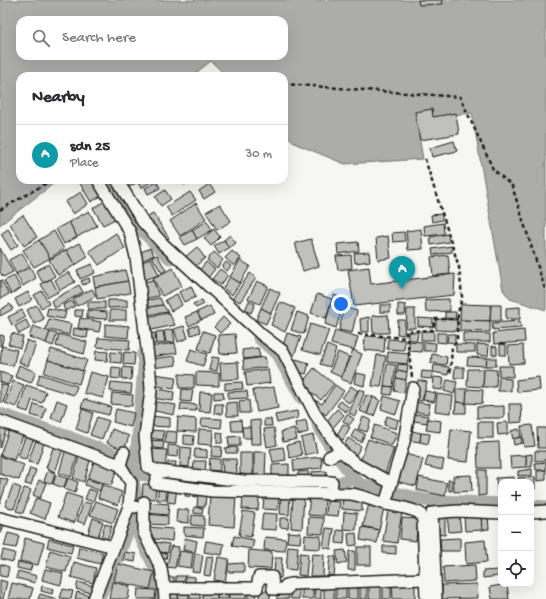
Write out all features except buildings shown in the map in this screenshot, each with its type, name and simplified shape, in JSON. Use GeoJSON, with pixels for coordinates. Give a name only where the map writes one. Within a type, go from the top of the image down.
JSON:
{"type":"FeatureCollection","features":[{"type":"Feature","properties":{"kind":"street"},"geometry":{"type":"LineString","coordinates":[[100,184],[130,232],[136,257],[151,390],[146,436],[148,467],[157,477],[212,492],[363,496],[385,504],[420,513],[498,513]]}},
{"type":"Feature","properties":{"kind":"street"},"geometry":{"type":"LineString","coordinates":[[119,184],[143,222],[163,244],[262,335],[283,351],[315,414],[341,451],[356,464],[391,483]]}},
{"type":"Feature","properties":{"kind":"street"},"geometry":{"type":"LineString","coordinates":[[385,504],[404,442],[413,388]]}},
{"type":"Feature","properties":{"kind":"street"},"geometry":{"type":"LineString","coordinates":[[0,421],[120,465],[131,483],[129,506],[94,599]]}},
{"type":"Feature","properties":{"kind":"street"},"geometry":{"type":"LineString","coordinates":[[329,457],[341,451]]}},
{"type":"Feature","properties":{"kind":"street"},"geometry":{"type":"LineString","coordinates":[[120,465],[124,452]]}},
{"type":"Feature","properties":{"kind":"street"},"geometry":{"type":"LineString","coordinates":[[157,477],[243,481],[332,482],[330,495]]}},
{"type":"Feature","properties":{"kind":"street"},"geometry":{"type":"LineString","coordinates":[[242,493],[243,481]]}},
{"type":"Feature","properties":{"kind":"street"},"geometry":{"type":"LineString","coordinates":[[129,506],[144,505],[144,533],[162,568],[164,593],[257,588],[259,577],[272,577],[273,589],[287,589],[286,585],[291,584],[425,579]]}},
{"type":"Feature","properties":{"kind":"street"},"geometry":{"type":"LineString","coordinates":[[534,512],[546,512]]}},
{"type":"Feature","properties":{"kind":"street"},"geometry":{"type":"LineString","coordinates":[[420,513],[423,520],[426,599]]}},
{"type":"Feature","properties":{"kind":"street"},"geometry":{"type":"LineString","coordinates":[[432,513],[436,599]]}},
{"type":"Feature","properties":{"kind":"street"},"geometry":{"type":"LineString","coordinates":[[0,518],[114,547]]}},
{"type":"Feature","properties":{"kind":"path"},"geometry":{"type":"LineString","coordinates":[[288,84],[460,97],[493,169],[512,186],[546,292]]}},
{"type":"Feature","properties":{"kind":"path"},"geometry":{"type":"LineString","coordinates":[[425,159],[459,267],[462,297],[458,319],[457,340],[452,348],[450,375]]}},
{"type":"Feature","properties":{"kind":"path"},"geometry":{"type":"LineString","coordinates":[[0,210],[45,184]]}},
{"type":"Feature","properties":{"kind":"path"},"geometry":{"type":"LineString","coordinates":[[413,388],[406,331],[433,330],[435,319],[458,319]]}},
{"type":"Feature","properties":{"kind":"path"},"geometry":{"type":"LineString","coordinates":[[358,334],[406,338]]}},
{"type":"Feature","properties":{"kind":"shaded area"},"geometry":{"type":"Polygon","coordinates":[[[0,0],[546,0],[546,310],[510,299],[503,290],[472,113],[416,119],[423,159],[345,164],[296,144],[288,137],[288,72],[222,72],[211,61],[197,72],[16,72],[16,184],[53,184],[0,225],[0,0]]]}},
{"type":"Feature","properties":{"kind":"waterway"},"geometry":{"type":"LineString","coordinates":[[108,184],[131,220],[132,229]]}},
{"type":"Feature","properties":{"kind":"waterway"},"geometry":{"type":"LineString","coordinates":[[131,220],[170,258]]}},
{"type":"Feature","properties":{"kind":"waterway"},"geometry":{"type":"LineString","coordinates":[[259,338],[277,354],[302,398]]}},
{"type":"Feature","properties":{"kind":"waterway"},"geometry":{"type":"LineString","coordinates":[[143,354],[144,367],[137,449],[132,473],[138,511],[132,519],[156,570],[158,599]]}},
{"type":"Feature","properties":{"kind":"waterway"},"geometry":{"type":"LineString","coordinates":[[0,414],[71,438],[134,462]]}},
{"type":"Feature","properties":{"kind":"waterway"},"geometry":{"type":"LineString","coordinates":[[318,425],[332,449],[359,484],[425,500],[498,504]]}},
{"type":"Feature","properties":{"kind":"waterway"},"geometry":{"type":"LineString","coordinates":[[132,473],[252,487]]}},
{"type":"Feature","properties":{"kind":"waterway"},"geometry":{"type":"LineString","coordinates":[[288,489],[333,485],[355,478]]}},
{"type":"Feature","properties":{"kind":"waterway"},"geometry":{"type":"LineString","coordinates":[[534,506],[546,507]]}},
{"type":"Feature","properties":{"kind":"waterway"},"geometry":{"type":"LineString","coordinates":[[99,597],[119,555],[132,519]]}},
{"type":"Feature","properties":{"kind":"place","name":"sdn 25"},"geometry":{"type":"Point","coordinates":[402,289]}}]}
